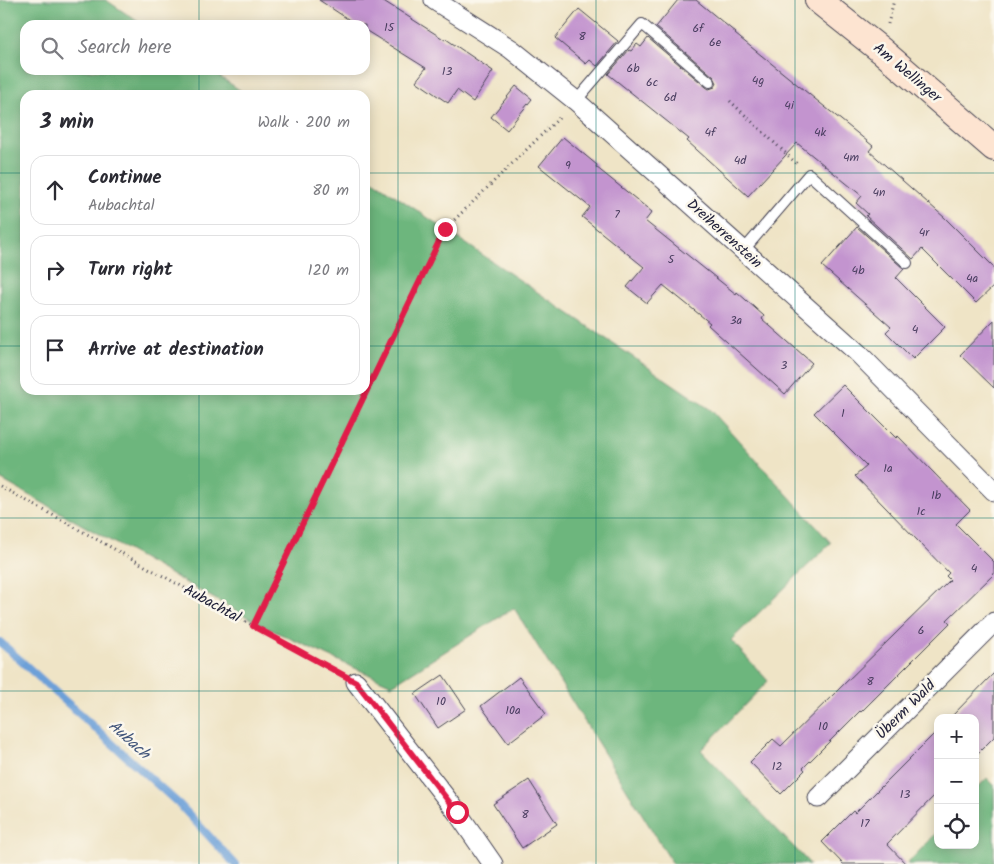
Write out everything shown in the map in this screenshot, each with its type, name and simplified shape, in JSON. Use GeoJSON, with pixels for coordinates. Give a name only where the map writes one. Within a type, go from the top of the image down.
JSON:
{"type":"FeatureCollection","features":[{"type":"Feature","properties":{"kind":"main road","name":"Am Wellinger"},"geometry":{"type":"LineString","coordinates":[[818,0],[882,51],[994,148]]}},
{"type":"Feature","properties":{"kind":"street","name":"Dreiherrenstein"},"geometry":{"type":"LineString","coordinates":[[434,0],[511,49],[576,101],[859,354],[994,491]]}},
{"type":"Feature","properties":{"kind":"street","name":"Überm Wald"},"geometry":{"type":"LineString","coordinates":[[818,798],[994,622]]}},
{"type":"Feature","properties":{"kind":"street"},"geometry":{"type":"LineString","coordinates":[[356,682],[457,812],[493,864]]}},
{"type":"Feature","properties":{"kind":"lane"},"geometry":{"type":"LineString","coordinates":[[576,101],[642,24],[710,82]]}},
{"type":"Feature","properties":{"kind":"lane"},"geometry":{"type":"LineString","coordinates":[[743,251],[809,174],[907,263]]}},
{"type":"Feature","properties":{"kind":"path"},"geometry":{"type":"LineString","coordinates":[[370,384],[445,229],[576,101]]}},
{"type":"Feature","properties":{"kind":"path"},"geometry":{"type":"LineString","coordinates":[[730,101],[809,174]]}},
{"type":"Feature","properties":{"kind":"path"},"geometry":{"type":"LineString","coordinates":[[253,626],[365,395]]}},
{"type":"Feature","properties":{"kind":"path","name":"Aubachtal"},"geometry":{"type":"LineString","coordinates":[[0,486],[356,682]]}},
{"type":"Feature","properties":{"kind":"green space"},"geometry":{"type":"Polygon","coordinates":[[[0,0],[106,0],[136,20],[20,20],[20,75],[217,75],[240,90],[20,90],[20,395],[370,395],[370,178],[711,410],[831,543],[731,640],[768,681],[701,750],[810,864],[673,864],[514,608],[392,685],[265,627],[0,479],[0,0]]]}},
{"type":"Feature","properties":{"kind":"green space"},"geometry":{"type":"Polygon","coordinates":[[[987,778],[994,785],[994,864],[907,864],[934,835],[934,849],[979,849],[979,786],[987,778]]]}},
{"type":"Feature","properties":{"kind":"building"},"geometry":{"type":"Polygon","coordinates":[[[319,0],[382,0],[446,39],[493,71],[473,102],[457,90],[448,103],[416,81],[426,68],[370,33],[370,20],[349,20],[319,0]]]}},
{"type":"Feature","properties":{"kind":"building"},"geometry":{"type":"Polygon","coordinates":[[[678,0],[696,0],[873,146],[869,151],[945,218],[994,267],[994,286],[976,303],[922,249],[913,259],[866,216],[868,214],[856,203],[862,196],[797,143],[748,196],[687,141],[689,139],[608,74],[629,50],[631,51],[637,44],[641,47],[648,38],[706,87],[709,89],[715,87],[717,83],[714,77],[656,27],[678,0]]]}},
{"type":"Feature","properties":{"kind":"building"},"geometry":{"type":"Polygon","coordinates":[[[579,9],[618,41],[597,66],[590,60],[586,64],[555,38],[579,9]]]}},
{"type":"Feature","properties":{"kind":"building"},"geometry":{"type":"Polygon","coordinates":[[[516,86],[532,99],[507,130],[491,117],[516,86]]]}},
{"type":"Feature","properties":{"kind":"building"},"geometry":{"type":"Polygon","coordinates":[[[563,137],[597,165],[596,167],[652,212],[645,221],[736,294],[737,292],[764,316],[762,319],[812,363],[785,394],[708,325],[710,323],[663,285],[647,303],[627,287],[644,267],[582,217],[590,207],[539,166],[563,137]]]}},
{"type":"Feature","properties":{"kind":"building"},"geometry":{"type":"Polygon","coordinates":[[[857,227],[904,269],[896,278],[945,327],[913,359],[886,332],[891,327],[822,266],[857,227]]]}},
{"type":"Feature","properties":{"kind":"building"},"geometry":{"type":"Polygon","coordinates":[[[994,320],[994,388],[960,355],[994,320]]]}},
{"type":"Feature","properties":{"kind":"building"},"geometry":{"type":"Polygon","coordinates":[[[843,385],[896,438],[898,436],[970,510],[956,524],[994,562],[994,574],[947,620],[950,623],[803,768],[805,770],[781,794],[750,762],[773,739],[781,746],[950,580],[946,576],[949,573],[855,476],[867,466],[814,413],[843,385]]]}},
{"type":"Feature","properties":{"kind":"building"},"geometry":{"type":"Polygon","coordinates":[[[994,673],[994,737],[979,752],[979,714],[954,714],[994,673]]]}},
{"type":"Feature","properties":{"kind":"building"},"geometry":{"type":"Polygon","coordinates":[[[443,675],[466,709],[438,728],[415,694],[443,675]]]}},
{"type":"Feature","properties":{"kind":"building"},"geometry":{"type":"Polygon","coordinates":[[[519,677],[546,714],[508,743],[481,706],[519,677]]]}},
{"type":"Feature","properties":{"kind":"building"},"geometry":{"type":"Polygon","coordinates":[[[934,734],[934,796],[887,844],[906,864],[843,864],[822,842],[853,811],[855,813],[934,734]]]}},
{"type":"Feature","properties":{"kind":"building"},"geometry":{"type":"Polygon","coordinates":[[[529,780],[557,824],[522,848],[493,804],[529,780]]]}},
{"type":"Feature","properties":{"kind":"waterway","name":"Aubach"},"geometry":{"type":"LineString","coordinates":[[0,642],[180,805],[235,864]]}},
{"type":"Feature","properties":{"kind":"route"},"geometry":{"type":"LineString","coordinates":[[445,229],[253,626],[356,682],[457,812]]}}]}
